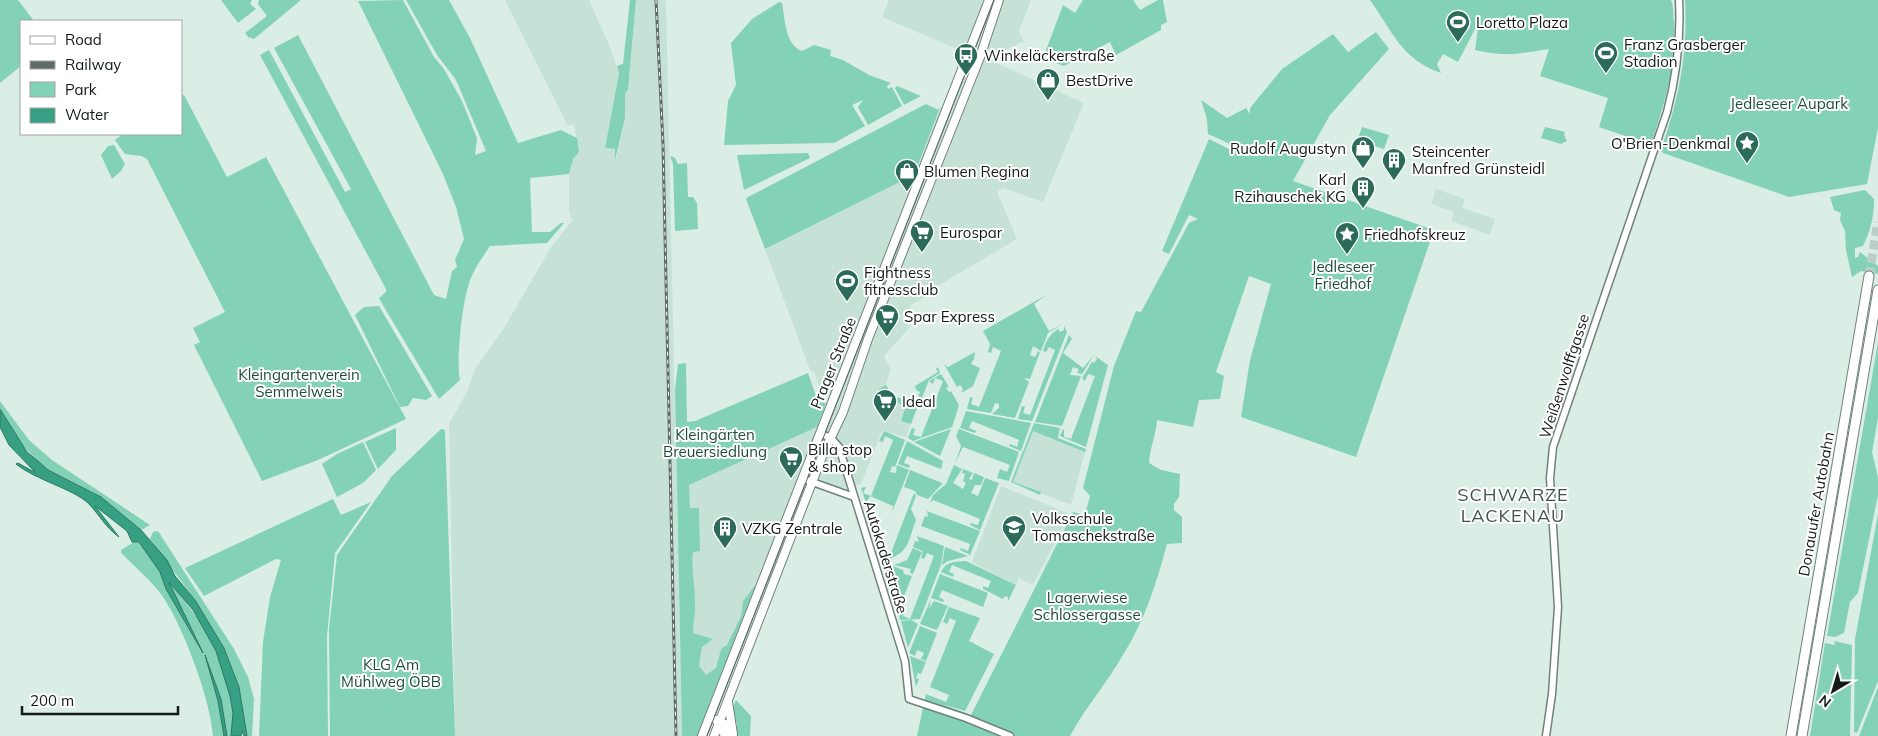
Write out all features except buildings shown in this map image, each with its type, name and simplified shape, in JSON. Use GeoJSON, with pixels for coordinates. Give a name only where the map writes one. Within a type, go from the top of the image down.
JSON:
{"type":"FeatureCollection","features":[{"type":"Feature","properties":{"kind":"highway","name":"Donauufer Autobahn"},"geometry":{"type":"LineString","coordinates":[[1791,736],[1869,276]]}},
{"type":"Feature","properties":{"kind":"highway","name":"Donauufer Autobahn"},"geometry":{"type":"LineString","coordinates":[[1802,736],[1878,290]]}},
{"type":"Feature","properties":{"kind":"main road","name":"Prager Straße"},"geometry":{"type":"LineString","coordinates":[[714,736],[808,481],[820,434],[989,0]]}},
{"type":"Feature","properties":{"kind":"main road","name":"Prager Straße"},"geometry":{"type":"LineString","coordinates":[[702,736],[808,481],[843,412],[868,339],[980,57],[999,0]]}},
{"type":"Feature","properties":{"kind":"main road"},"geometry":{"type":"LineString","coordinates":[[948,106],[958,111]]}},
{"type":"Feature","properties":{"kind":"main road"},"geometry":{"type":"LineString","coordinates":[[716,702],[718,721],[725,736]]}},
{"type":"Feature","properties":{"kind":"main road"},"geometry":{"type":"LineString","coordinates":[[728,702],[732,736]]}},
{"type":"Feature","properties":{"kind":"main road"},"geometry":{"type":"LineString","coordinates":[[706,726],[718,721],[728,726],[732,736]]}},
{"type":"Feature","properties":{"kind":"street","name":"Weißenwolffgasse"},"geometry":{"type":"LineString","coordinates":[[1546,736],[1552,694],[1558,607],[1550,478],[1552,453],[1653,153],[1677,74],[1681,32],[1679,0]]}},
{"type":"Feature","properties":{"kind":"street"},"geometry":{"type":"LineString","coordinates":[[820,434],[831,438]]}},
{"type":"Feature","properties":{"kind":"street","name":"Autokaderstraße"},"geometry":{"type":"LineString","coordinates":[[831,438],[839,447],[905,661],[909,699],[966,718],[1010,736]]}},
{"type":"Feature","properties":{"kind":"street"},"geometry":{"type":"LineString","coordinates":[[808,481],[854,497]]}},
{"type":"Feature","properties":{"kind":"shaded area"},"geometry":{"type":"Polygon","coordinates":[[[505,0],[589,0],[610,47],[619,73],[605,148],[615,149],[616,158],[625,118],[625,93],[628,90],[636,0],[666,0],[682,736],[455,736],[449,424],[467,392],[474,371],[507,323],[551,247],[572,221],[569,211],[569,171],[573,159],[579,152],[574,124],[568,126],[505,0]]]}},
{"type":"Feature","properties":{"kind":"shaded area"},"geometry":{"type":"Polygon","coordinates":[[[889,0],[1031,0],[1019,31],[1024,41],[995,55],[992,61],[1084,103],[1043,202],[1003,188],[997,192],[1017,239],[931,290],[922,299],[911,305],[904,322],[911,326],[884,356],[891,369],[886,385],[892,395],[918,406],[906,437],[882,431],[861,484],[841,488],[811,476],[767,589],[756,584],[743,601],[741,616],[727,645],[721,649],[716,668],[706,676],[699,666],[702,647],[712,639],[693,633],[695,606],[692,567],[693,551],[700,551],[699,508],[690,508],[689,485],[817,427],[827,430],[829,395],[822,395],[814,372],[810,370],[765,249],[914,175],[938,108],[956,99],[973,56],[882,17],[889,0]]]}},
{"type":"Feature","properties":{"kind":"shaded area"},"geometry":{"type":"Polygon","coordinates":[[[1436,189],[1465,199],[1462,208],[1495,219],[1490,235],[1451,221],[1454,212],[1431,204],[1436,189]]]}},
{"type":"Feature","properties":{"kind":"shaded area"},"geometry":{"type":"Polygon","coordinates":[[[1033,431],[1085,452],[1071,505],[1012,482],[1033,431]]]}},
{"type":"Feature","properties":{"kind":"shaded area","name":"Volksschule Tomaschekstraße"},"geometry":{"type":"Polygon","coordinates":[[[1001,486],[1070,514],[1033,585],[1019,578],[1016,585],[972,562],[1001,486]]]}},
{"type":"Feature","properties":{"kind":"green space"},"geometry":{"type":"Polygon","coordinates":[[[0,0],[18,0],[33,20],[20,20],[20,67],[0,83],[0,0]]]}},
{"type":"Feature","properties":{"kind":"green space"},"geometry":{"type":"Polygon","coordinates":[[[221,0],[252,0],[250,4],[256,9],[238,23],[221,0]]]}},
{"type":"Feature","properties":{"kind":"green space"},"geometry":{"type":"Polygon","coordinates":[[[259,0],[301,0],[254,39],[248,37],[245,33],[267,16],[258,4],[259,0]]]}},
{"type":"Feature","properties":{"kind":"green space"},"geometry":{"type":"Polygon","coordinates":[[[403,0],[434,57],[444,69],[462,101],[477,138],[475,155],[486,151],[456,80],[437,55],[406,0],[449,0],[470,38],[518,143],[561,130],[577,138],[579,152],[573,159],[569,174],[530,178],[532,232],[550,232],[561,223],[564,223],[547,243],[490,246],[477,266],[469,282],[464,307],[459,347],[460,380],[439,399],[381,302],[379,298],[386,292],[386,289],[260,55],[269,50],[345,192],[351,189],[274,48],[298,35],[434,295],[446,299],[452,271],[457,267],[455,260],[464,239],[456,207],[443,174],[358,1],[403,0]]]}},
{"type":"Feature","properties":{"kind":"green space"},"geometry":{"type":"Polygon","coordinates":[[[630,0],[636,0],[628,90],[625,93],[625,118],[615,160],[615,149],[605,148],[619,73],[617,66],[623,64],[630,0]]]}},
{"type":"Feature","properties":{"kind":"green space"},"geometry":{"type":"Polygon","coordinates":[[[1083,0],[1133,0],[1140,10],[1158,0],[1163,0],[1167,22],[1161,25],[1161,30],[1116,55],[1110,42],[1064,66],[1056,63],[1057,58],[1045,53],[1063,5],[1075,13],[1083,0]]]}},
{"type":"Feature","properties":{"kind":"green space","name":"Franz Grasberger Stadion"},"geometry":{"type":"Polygon","coordinates":[[[1370,0],[1671,0],[1673,6],[1674,39],[1671,70],[1652,142],[1649,144],[1599,127],[1608,98],[1540,76],[1549,49],[1512,54],[1495,54],[1475,50],[1478,27],[1475,29],[1458,62],[1443,54],[1437,64],[1441,73],[1427,67],[1407,52],[1370,0]]]}},
{"type":"Feature","properties":{"kind":"green space","name":"Jedleseer Aupark"},"geometry":{"type":"Polygon","coordinates":[[[1685,0],[1878,0],[1878,128],[1867,184],[1789,197],[1663,153],[1661,150],[1673,112],[1681,76],[1686,20],[1685,0]]]}},
{"type":"Feature","properties":{"kind":"green space"},"geometry":{"type":"Polygon","coordinates":[[[779,2],[782,3],[789,37],[796,48],[802,51],[814,45],[831,50],[830,56],[843,60],[869,75],[891,83],[887,86],[888,89],[892,87],[902,106],[868,125],[858,107],[863,100],[852,105],[865,126],[834,143],[724,145],[728,101],[736,85],[731,43],[752,19],[779,2]]]}},
{"type":"Feature","properties":{"kind":"green space"},"geometry":{"type":"Polygon","coordinates":[[[1376,32],[1389,49],[1330,115],[1293,181],[1434,230],[1356,457],[1241,417],[1250,360],[1271,284],[1249,276],[1216,372],[1224,376],[1220,399],[1199,400],[1193,427],[1157,420],[1149,463],[1161,470],[1180,474],[1179,497],[1174,504],[1174,510],[1182,517],[1182,543],[1167,544],[1144,615],[1131,642],[1070,736],[917,736],[926,694],[946,702],[949,695],[930,687],[956,621],[950,618],[947,624],[943,622],[949,607],[980,618],[969,641],[994,654],[965,711],[942,704],[971,715],[1073,512],[1085,515],[1090,496],[1083,488],[1114,366],[1136,311],[1141,312],[1189,223],[1198,219],[1189,215],[1169,254],[1162,251],[1209,139],[1231,150],[1228,143],[1208,134],[1207,119],[1201,100],[1227,118],[1246,108],[1250,114],[1250,108],[1282,69],[1333,34],[1348,52],[1376,32]]]}},
{"type":"Feature","properties":{"kind":"green space"},"geometry":{"type":"Polygon","coordinates":[[[897,86],[921,96],[904,105],[895,88],[897,86]]]}},
{"type":"Feature","properties":{"kind":"green space","name":"Kleingartenverein Semmelweis"},"geometry":{"type":"Polygon","coordinates":[[[184,95],[227,177],[266,157],[406,419],[318,460],[262,481],[194,345],[200,342],[193,328],[225,312],[147,159],[141,156],[125,154],[115,140],[122,135],[182,135],[182,96],[184,95]]]}},
{"type":"Feature","properties":{"kind":"green space"},"geometry":{"type":"Polygon","coordinates":[[[926,104],[939,110],[914,175],[765,249],[746,199],[748,197],[926,104]]]}},
{"type":"Feature","properties":{"kind":"green space"},"geometry":{"type":"Polygon","coordinates":[[[1362,127],[1389,135],[1384,149],[1357,141],[1362,127]]]}},
{"type":"Feature","properties":{"kind":"green space"},"geometry":{"type":"Polygon","coordinates":[[[1545,127],[1565,132],[1564,135],[1567,141],[1561,144],[1541,138],[1545,127]]]}},
{"type":"Feature","properties":{"kind":"green space"},"geometry":{"type":"Polygon","coordinates":[[[114,145],[125,164],[121,171],[112,179],[101,155],[108,146],[114,145]]]}},
{"type":"Feature","properties":{"kind":"green space"},"geometry":{"type":"Polygon","coordinates":[[[808,153],[810,158],[744,190],[737,155],[808,153]]]}},
{"type":"Feature","properties":{"kind":"green space"},"geometry":{"type":"Polygon","coordinates":[[[670,156],[675,158],[678,164],[687,163],[688,197],[693,197],[697,203],[698,229],[675,231],[673,164],[670,156]]]}},
{"type":"Feature","properties":{"kind":"green space"},"geometry":{"type":"Polygon","coordinates":[[[1865,190],[1874,199],[1873,217],[1863,246],[1855,248],[1855,258],[1858,257],[1860,252],[1878,266],[1878,274],[1861,271],[1852,277],[1846,250],[1845,231],[1840,220],[1841,213],[1834,210],[1830,197],[1865,190]]]}},
{"type":"Feature","properties":{"kind":"green space"},"geometry":{"type":"Polygon","coordinates":[[[1046,295],[1034,304],[1049,331],[1063,324],[1048,333],[1041,351],[1033,346],[1030,355],[1035,357],[1038,351],[1040,352],[1030,379],[1024,378],[1029,382],[1015,418],[992,414],[999,408],[999,404],[995,403],[991,413],[967,409],[970,397],[973,398],[971,404],[979,407],[1001,351],[993,347],[991,353],[988,352],[990,344],[983,331],[1046,295]]]}},
{"type":"Feature","properties":{"kind":"green space"},"geometry":{"type":"Polygon","coordinates":[[[379,306],[432,396],[426,400],[413,398],[408,406],[400,407],[355,315],[364,307],[379,306]]]}},
{"type":"Feature","properties":{"kind":"green space"},"geometry":{"type":"Polygon","coordinates":[[[1064,326],[1067,332],[1032,421],[1018,419],[1022,406],[1025,407],[1023,413],[1030,415],[1055,350],[1049,347],[1046,352],[1043,351],[1045,344],[1055,331],[1058,329],[1060,332],[1064,330],[1064,326]]]}},
{"type":"Feature","properties":{"kind":"green space"},"geometry":{"type":"Polygon","coordinates":[[[1069,335],[1072,339],[1063,353],[1083,368],[1094,355],[1082,374],[1077,373],[1079,369],[1073,367],[1070,375],[1081,376],[1062,426],[1035,422],[1069,335]]]}},
{"type":"Feature","properties":{"kind":"green space"},"geometry":{"type":"Polygon","coordinates":[[[1878,342],[1878,418],[1872,452],[1878,477],[1878,495],[1858,593],[1850,602],[1844,633],[1835,637],[1827,636],[1878,342]]]}},
{"type":"Feature","properties":{"kind":"green space"},"geometry":{"type":"Polygon","coordinates":[[[975,352],[971,364],[980,368],[973,386],[961,393],[963,389],[960,385],[957,387],[944,364],[948,367],[975,352]]]}},
{"type":"Feature","properties":{"kind":"green space"},"geometry":{"type":"Polygon","coordinates":[[[1095,356],[1108,365],[1086,447],[1060,436],[1063,429],[1064,437],[1071,439],[1095,376],[1088,374],[1085,381],[1082,378],[1092,362],[1094,363],[1097,359],[1095,356]]]}},
{"type":"Feature","properties":{"kind":"green space","name":"Kleingärten Breuersiedlung"},"geometry":{"type":"Polygon","coordinates":[[[686,363],[687,422],[695,421],[808,373],[818,402],[826,403],[817,427],[689,485],[690,508],[699,508],[700,551],[693,552],[695,606],[693,633],[713,639],[702,647],[699,666],[706,675],[716,668],[721,649],[727,645],[741,616],[743,601],[756,584],[697,736],[682,736],[675,390],[678,364],[686,363]]]}},
{"type":"Feature","properties":{"kind":"green space"},"geometry":{"type":"Polygon","coordinates":[[[938,367],[940,373],[929,380],[922,398],[918,396],[920,392],[916,390],[915,386],[938,372],[936,369],[938,367]]]}},
{"type":"Feature","properties":{"kind":"green space"},"geometry":{"type":"Polygon","coordinates":[[[941,374],[949,387],[946,388],[949,392],[951,391],[959,405],[952,427],[913,441],[908,438],[912,428],[915,429],[913,435],[921,437],[943,381],[935,378],[933,384],[929,381],[941,374]]]}},
{"type":"Feature","properties":{"kind":"green space"},"geometry":{"type":"Polygon","coordinates":[[[886,385],[892,395],[918,405],[911,424],[901,421],[906,406],[882,397],[878,390],[886,385]]]}},
{"type":"Feature","properties":{"kind":"green space"},"geometry":{"type":"Polygon","coordinates":[[[0,401],[29,440],[52,460],[150,525],[141,530],[101,497],[48,470],[22,445],[0,409],[0,401]]]}},
{"type":"Feature","properties":{"kind":"green space"},"geometry":{"type":"Polygon","coordinates":[[[966,411],[1031,423],[1021,451],[1009,446],[1010,444],[1017,447],[1019,440],[972,421],[969,428],[976,431],[975,433],[960,428],[966,411]]]}},
{"type":"Feature","properties":{"kind":"green space"},"geometry":{"type":"Polygon","coordinates":[[[1034,423],[1060,428],[1058,438],[1086,449],[1085,452],[1033,431],[1013,482],[1041,492],[1040,495],[1011,482],[1034,423]]]}},
{"type":"Feature","properties":{"kind":"green space"},"geometry":{"type":"Polygon","coordinates":[[[396,428],[396,450],[378,469],[365,442],[396,428]]]}},
{"type":"Feature","properties":{"kind":"green space","name":"KLG Am Mühlweg ÖBB"},"geometry":{"type":"Polygon","coordinates":[[[441,429],[445,430],[455,736],[330,736],[329,629],[337,555],[392,476],[441,429]]]}},
{"type":"Feature","properties":{"kind":"green space"},"geometry":{"type":"Polygon","coordinates":[[[951,429],[940,456],[914,442],[951,429]]]}},
{"type":"Feature","properties":{"kind":"green space"},"geometry":{"type":"Polygon","coordinates":[[[959,429],[1019,452],[1009,481],[997,478],[1000,469],[1007,472],[1010,465],[963,447],[955,463],[961,446],[956,436],[959,429]]]}},
{"type":"Feature","properties":{"kind":"green space"},"geometry":{"type":"Polygon","coordinates":[[[884,431],[905,440],[895,467],[892,466],[890,472],[896,473],[897,465],[909,470],[892,512],[893,506],[870,496],[866,503],[861,488],[866,487],[863,493],[871,496],[893,440],[885,436],[883,442],[879,441],[884,431]]]}},
{"type":"Feature","properties":{"kind":"green space"},"geometry":{"type":"Polygon","coordinates":[[[907,441],[943,461],[941,469],[907,456],[904,463],[910,465],[909,468],[898,464],[907,441]]]}},
{"type":"Feature","properties":{"kind":"green space"},"geometry":{"type":"Polygon","coordinates":[[[363,442],[376,470],[363,483],[337,497],[322,464],[337,454],[363,442]]]}},
{"type":"Feature","properties":{"kind":"green space"},"geometry":{"type":"Polygon","coordinates":[[[954,465],[962,469],[953,483],[963,489],[966,483],[963,481],[965,474],[962,473],[963,469],[973,473],[969,479],[972,480],[974,473],[984,477],[981,485],[975,485],[971,493],[978,496],[985,478],[999,483],[980,530],[970,525],[971,523],[978,525],[980,519],[933,500],[930,503],[933,495],[946,484],[954,465]]]}},
{"type":"Feature","properties":{"kind":"green space"},"geometry":{"type":"Polygon","coordinates":[[[910,470],[943,483],[928,499],[917,495],[915,491],[904,487],[910,470]]]}},
{"type":"Feature","properties":{"kind":"green space"},"geometry":{"type":"Polygon","coordinates":[[[914,493],[916,496],[911,509],[916,520],[906,547],[897,555],[882,561],[880,549],[884,550],[882,556],[889,558],[914,493]]]}},
{"type":"Feature","properties":{"kind":"green space"},"geometry":{"type":"Polygon","coordinates":[[[333,499],[341,515],[371,502],[335,553],[327,636],[328,736],[259,736],[263,642],[270,597],[281,560],[276,559],[204,596],[185,568],[333,499]]]}},
{"type":"Feature","properties":{"kind":"green space"},"geometry":{"type":"Polygon","coordinates":[[[927,511],[980,531],[970,555],[960,550],[961,548],[968,551],[970,544],[921,526],[925,516],[928,517],[927,511]]]}},
{"type":"Feature","properties":{"kind":"green space"},"geometry":{"type":"Polygon","coordinates":[[[1878,514],[1878,681],[1857,733],[1854,732],[1855,639],[1878,514]]]}},
{"type":"Feature","properties":{"kind":"green space"},"geometry":{"type":"Polygon","coordinates":[[[158,531],[234,649],[248,677],[254,699],[252,736],[247,736],[239,687],[224,648],[195,600],[150,539],[153,532],[158,531]]]}},
{"type":"Feature","properties":{"kind":"green space"},"geometry":{"type":"Polygon","coordinates":[[[917,536],[944,546],[941,565],[920,619],[900,620],[899,615],[902,608],[905,609],[903,616],[910,619],[934,556],[927,553],[924,559],[921,558],[923,551],[913,547],[915,541],[919,542],[917,536]]]}},
{"type":"Feature","properties":{"kind":"green space"},"geometry":{"type":"Polygon","coordinates":[[[134,542],[140,543],[156,564],[166,589],[203,653],[169,582],[203,627],[221,662],[232,700],[231,736],[227,736],[226,733],[221,699],[206,659],[218,701],[224,736],[213,736],[207,702],[193,659],[166,602],[153,584],[121,553],[121,550],[134,542]]]}},
{"type":"Feature","properties":{"kind":"green space"},"geometry":{"type":"Polygon","coordinates":[[[945,547],[968,556],[948,561],[942,565],[945,547]]]}},
{"type":"Feature","properties":{"kind":"green space"},"geometry":{"type":"Polygon","coordinates":[[[913,548],[922,552],[913,574],[910,573],[911,569],[894,565],[907,560],[913,548]]]}},
{"type":"Feature","properties":{"kind":"green space"},"geometry":{"type":"Polygon","coordinates":[[[966,561],[1016,585],[1008,601],[1008,597],[1005,596],[1003,599],[983,589],[983,586],[988,588],[991,581],[952,565],[949,572],[954,574],[953,577],[941,572],[948,564],[966,561]]]}},
{"type":"Feature","properties":{"kind":"green space"},"geometry":{"type":"Polygon","coordinates":[[[893,566],[903,570],[904,574],[912,576],[902,601],[899,600],[897,605],[901,606],[898,612],[884,569],[893,566]]]}},
{"type":"Feature","properties":{"kind":"green space"},"geometry":{"type":"Polygon","coordinates":[[[940,574],[988,593],[983,607],[942,590],[939,597],[944,600],[943,602],[931,598],[940,574]]]}},
{"type":"Feature","properties":{"kind":"green space"},"geometry":{"type":"Polygon","coordinates":[[[931,599],[929,609],[934,601],[948,606],[937,630],[920,624],[931,599]]]}},
{"type":"Feature","properties":{"kind":"green space"},"geometry":{"type":"Polygon","coordinates":[[[911,620],[918,624],[908,648],[901,621],[911,620]]]}},
{"type":"Feature","properties":{"kind":"green space"},"geometry":{"type":"Polygon","coordinates":[[[920,626],[937,633],[926,661],[921,659],[924,653],[917,650],[915,656],[909,653],[920,626]]]}},
{"type":"Feature","properties":{"kind":"green space"},"geometry":{"type":"Polygon","coordinates":[[[1834,641],[1852,645],[1850,736],[1810,736],[1825,643],[1835,645],[1834,641]]]}},
{"type":"Feature","properties":{"kind":"green space"},"geometry":{"type":"Polygon","coordinates":[[[910,656],[926,662],[921,674],[918,673],[916,678],[919,679],[916,687],[910,656]]]}},
{"type":"Feature","properties":{"kind":"green space"},"geometry":{"type":"Polygon","coordinates":[[[1878,687],[1878,736],[1859,736],[1878,687]]]}},
{"type":"Feature","properties":{"kind":"green space"},"geometry":{"type":"Polygon","coordinates":[[[736,700],[751,716],[750,736],[737,736],[737,724],[732,710],[736,700]]]}},
{"type":"Feature","properties":{"kind":"water"},"geometry":{"type":"Polygon","coordinates":[[[0,409],[27,452],[48,470],[101,497],[141,530],[167,560],[175,576],[195,600],[224,648],[239,687],[247,736],[244,736],[242,731],[241,736],[231,736],[233,713],[230,696],[216,651],[193,610],[169,582],[203,653],[166,589],[160,572],[139,542],[132,542],[127,531],[95,506],[119,537],[88,503],[81,498],[24,470],[16,464],[18,463],[36,473],[9,445],[0,427],[0,409]]]}},
{"type":"Feature","properties":{"kind":"water"},"geometry":{"type":"Polygon","coordinates":[[[205,655],[221,699],[227,736],[224,736],[218,701],[205,655]]]}},
{"type":"Feature","properties":{"kind":"tunnel"},"geometry":{"type":"LineString","coordinates":[[1869,276],[1878,222]]}},
{"type":"Feature","properties":{"kind":"tram line"},"geometry":{"type":"LineString","coordinates":[[707,736],[994,0]]}},
{"type":"Feature","properties":{"kind":"railway"},"geometry":{"type":"LineString","coordinates":[[656,0],[663,144],[676,736]]}},
{"type":"Feature","properties":{"kind":"place","name":"Loretto Plaza"},"geometry":{"type":"Point","coordinates":[1458,43]}},
{"type":"Feature","properties":{"kind":"place","name":"Franz Grasberger Stadion"},"geometry":{"type":"Point","coordinates":[1606,74]}},
{"type":"Feature","properties":{"kind":"place","name":"Winkeläckerstraße"},"geometry":{"type":"Point","coordinates":[966,76]}},
{"type":"Feature","properties":{"kind":"place","name":"BestDrive"},"geometry":{"type":"Point","coordinates":[1048,101]}},
{"type":"Feature","properties":{"kind":"place","name":"O'Brien-Denkmal"},"geometry":{"type":"Point","coordinates":[1747,164]}},
{"type":"Feature","properties":{"kind":"place","name":"Rudolf Augustyn"},"geometry":{"type":"Point","coordinates":[1363,169]}},
{"type":"Feature","properties":{"kind":"place","name":"Steincenter Manfred Grünsteidl"},"geometry":{"type":"Point","coordinates":[1394,181]}},
{"type":"Feature","properties":{"kind":"place","name":"Blumen Regina"},"geometry":{"type":"Point","coordinates":[907,192]}},
{"type":"Feature","properties":{"kind":"place","name":"Karl Rzihauschek KG"},"geometry":{"type":"Point","coordinates":[1363,209]}},
{"type":"Feature","properties":{"kind":"place","name":"Eurospar"},"geometry":{"type":"Point","coordinates":[922,253]}},
{"type":"Feature","properties":{"kind":"place","name":"Friedhofskreuz"},"geometry":{"type":"Point","coordinates":[1347,255]}},
{"type":"Feature","properties":{"kind":"place","name":"Fightness fitnessclub"},"geometry":{"type":"Point","coordinates":[847,302]}},
{"type":"Feature","properties":{"kind":"place","name":"Spar Express"},"geometry":{"type":"Point","coordinates":[887,337]}},
{"type":"Feature","properties":{"kind":"place","name":"Ideal"},"geometry":{"type":"Point","coordinates":[885,422]}},
{"type":"Feature","properties":{"kind":"place","name":"Billa stop & shop"},"geometry":{"type":"Point","coordinates":[791,479]}},
{"type":"Feature","properties":{"kind":"place","name":"Volksschule Tomaschekstraße"},"geometry":{"type":"Point","coordinates":[1014,548]}},
{"type":"Feature","properties":{"kind":"place","name":"VZKG Zentrale"},"geometry":{"type":"Point","coordinates":[725,549]}},
{"type":"Feature","properties":{"kind":"district","name":"SCHWARZE LACKENAU"},"geometry":{"type":"Point","coordinates":[1513,504]}},
{"type":"Feature","properties":{"kind":"park label","name":"Jedleseer Friedhof"},"geometry":{"type":"Point","coordinates":[1343,274]}},
{"type":"Feature","properties":{"kind":"park label","name":"Lagerwiese Schlossergasse"},"geometry":{"type":"Point","coordinates":[1087,606]}}]}
